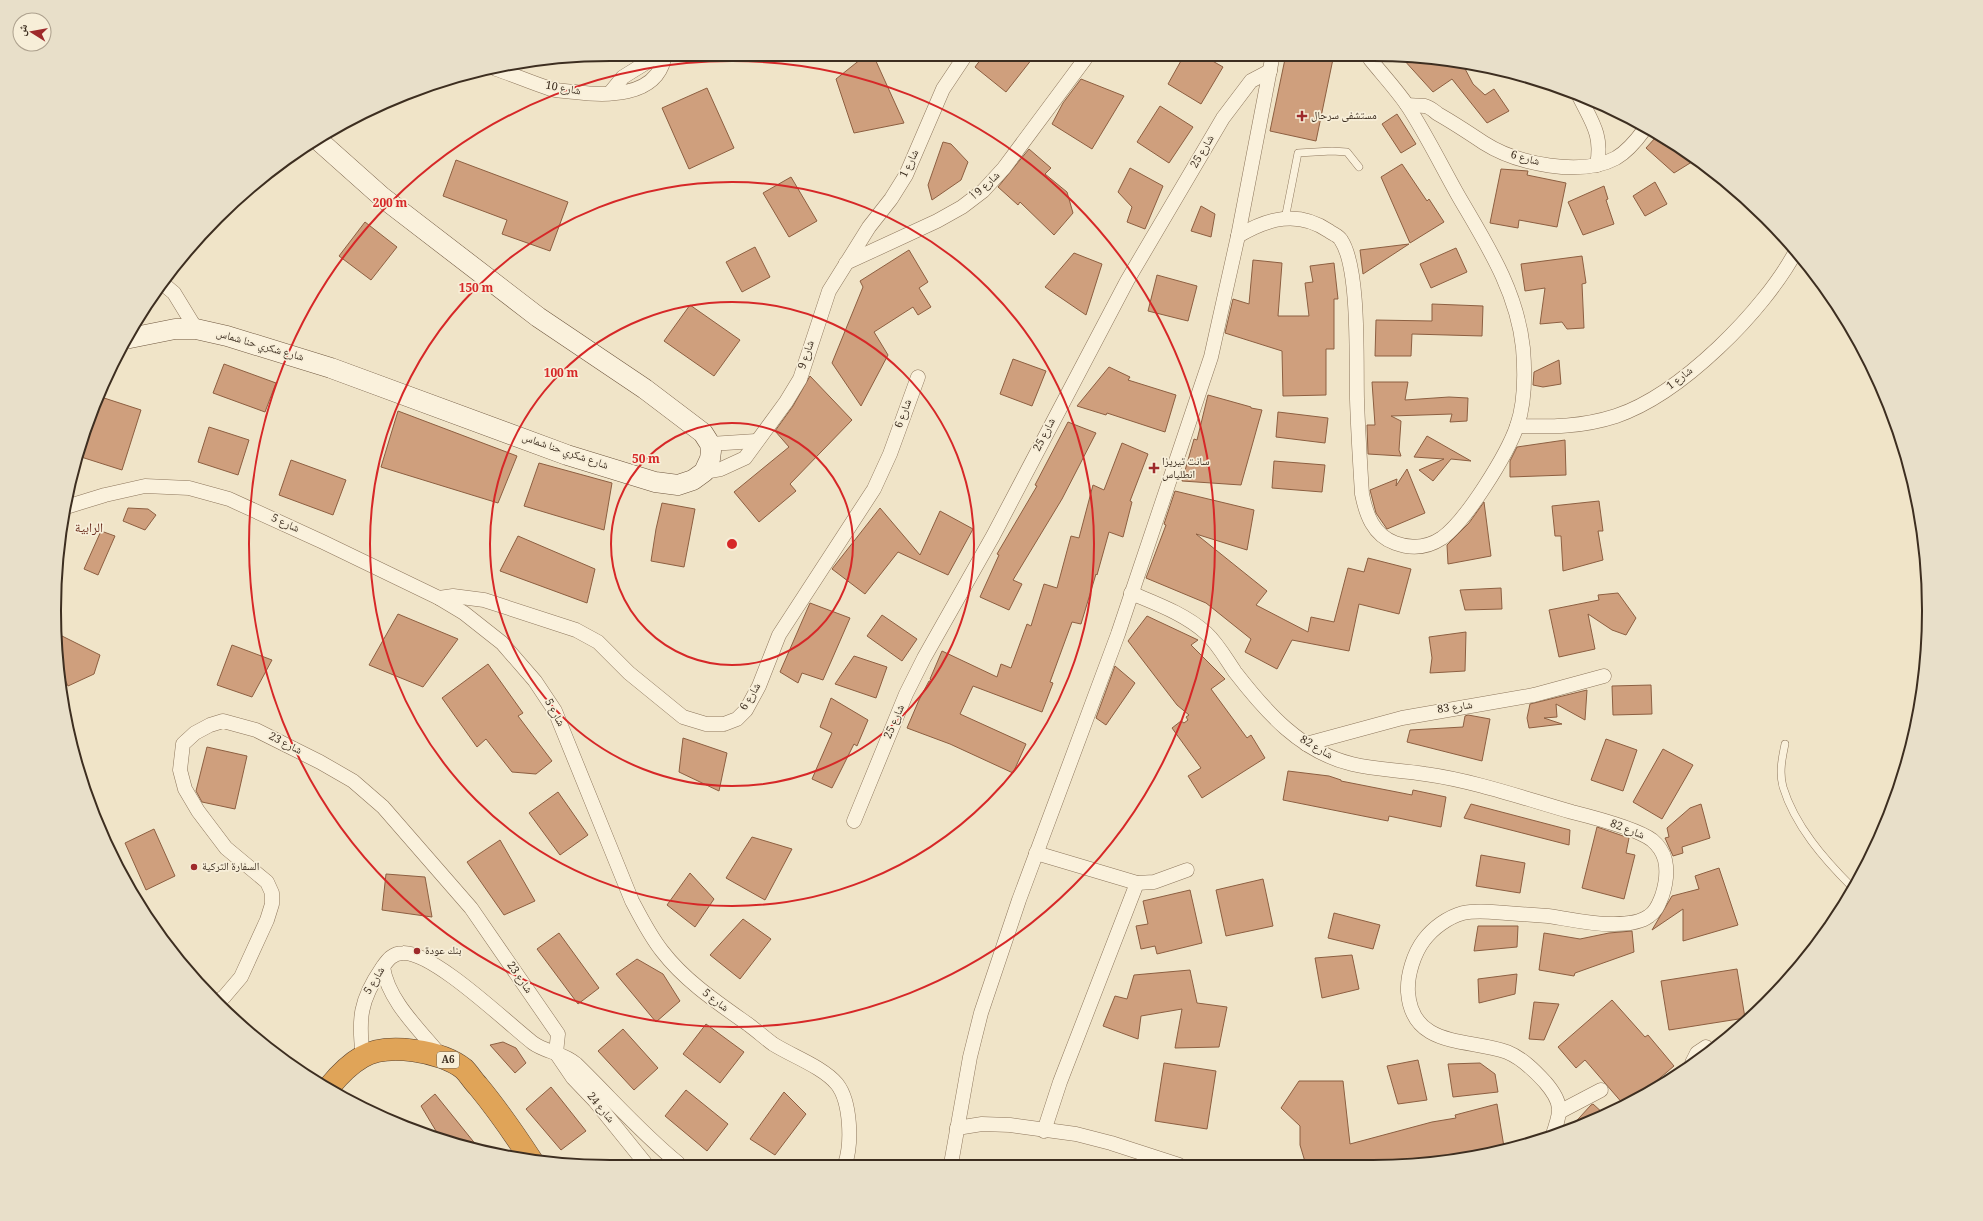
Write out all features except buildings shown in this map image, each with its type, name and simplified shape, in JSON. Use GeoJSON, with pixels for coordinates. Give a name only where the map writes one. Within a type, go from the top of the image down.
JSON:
{"type":"FeatureCollection","features":[{"type":"Feature","properties":{"kind":"highway","name":"A6"},"geometry":{"type":"LineString","coordinates":[[332,1084],[339,1075],[363,1057],[395,1050],[420,1050],[441,1056],[464,1069],[486,1096],[527,1153]]}},
{"type":"Feature","properties":{"kind":"street"},"geometry":{"type":"LineString","coordinates":[[610,93],[623,77],[649,61]]}},
{"type":"Feature","properties":{"kind":"street","name":"شارع 10"},"geometry":{"type":"LineString","coordinates":[[504,72],[552,89],[593,94],[622,93],[645,85],[653,79],[662,68],[664,61]]}},
{"type":"Feature","properties":{"kind":"street","name":"شارع 1"},"geometry":{"type":"LineString","coordinates":[[846,263],[906,175],[943,89],[962,61]]}},
{"type":"Feature","properties":{"kind":"street","name":"شارع 9 أ"},"geometry":{"type":"LineString","coordinates":[[846,263],[937,221],[962,207],[983,191],[1004,168],[1084,61]]}},
{"type":"Feature","properties":{"kind":"street"},"geometry":{"type":"LineString","coordinates":[[1238,236],[1257,225],[1285,218],[1301,220],[1322,226],[1341,239],[1347,254],[1353,277],[1362,494],[1366,513],[1375,529],[1388,541],[1406,547],[1424,546],[1440,539],[1469,508],[1503,455],[1517,426],[1522,400],[1524,374],[1519,322],[1512,296],[1502,272],[1407,105],[1372,61]]}},
{"type":"Feature","properties":{"kind":"street"},"geometry":{"type":"LineString","coordinates":[[952,1160],[956,1128],[970,1057],[981,1013],[1036,853],[1118,634],[1211,357],[1238,236],[1271,65]]}},
{"type":"Feature","properties":{"kind":"street","name":"شارع 25"},"geometry":{"type":"LineString","coordinates":[[854,821],[906,694],[924,658],[993,536],[1127,281],[1223,118],[1251,81],[1271,65]]}},
{"type":"Feature","properties":{"kind":"street"},"geometry":{"type":"LineString","coordinates":[[1582,103],[1599,138],[1600,150],[1597,164]]}},
{"type":"Feature","properties":{"kind":"street","name":"شارع 6"},"geometry":{"type":"LineString","coordinates":[[1407,105],[1426,106],[1457,124],[1485,144],[1510,156],[1551,165],[1570,167],[1597,164],[1615,159],[1625,152],[1642,132]]}},
{"type":"Feature","properties":{"kind":"street"},"geometry":{"type":"LineString","coordinates":[[322,144],[382,197],[538,317],[678,412],[703,433],[710,444],[710,459],[704,472]]}},
{"type":"Feature","properties":{"kind":"street","name":"شارع 1"},"geometry":{"type":"LineString","coordinates":[[1517,426],[1563,427],[1587,423],[1616,416],[1643,404],[1664,392],[1690,371],[1742,324],[1768,295],[1788,267],[1793,257]]}},
{"type":"Feature","properties":{"kind":"street","name":"شارع 9"},"geometry":{"type":"LineString","coordinates":[[704,472],[721,469],[745,458],[752,451],[756,441],[768,430],[800,379],[829,291],[846,263]]}},
{"type":"Feature","properties":{"kind":"street"},"geometry":{"type":"LineString","coordinates":[[167,287],[174,293],[196,329]]}},
{"type":"Feature","properties":{"kind":"street","name":"شارع شكري حنا شماس"},"geometry":{"type":"LineString","coordinates":[[134,337],[175,329],[196,329],[227,336],[331,368],[567,455],[655,482],[678,485],[693,480],[704,472]]}},
{"type":"Feature","properties":{"kind":"street","name":"شارع 6"},"geometry":{"type":"LineString","coordinates":[[439,598],[453,596],[484,600],[576,630],[598,642],[629,673],[683,717],[706,724],[724,724],[737,719],[746,710],[759,686],[779,635],[821,567],[874,489],[890,454],[918,377]]}},
{"type":"Feature","properties":{"kind":"street"},"geometry":{"type":"LineString","coordinates":[[710,444],[756,441]]}},
{"type":"Feature","properties":{"kind":"street","name":"شارع 5"},"geometry":{"type":"LineString","coordinates":[[71,506],[105,495],[145,486],[189,488],[236,503],[323,542],[439,598],[464,613],[502,643],[535,681],[555,711],[632,901],[647,929],[662,952],[697,987],[722,1008],[773,1043],[822,1072],[837,1085],[844,1101],[849,1122],[849,1146],[846,1160]]}},
{"type":"Feature","properties":{"kind":"street","name":"شارع 82"},"geometry":{"type":"LineString","coordinates":[[1131,593],[1174,612],[1203,630],[1212,639],[1270,715],[1306,744],[1339,760],[1353,765],[1425,774],[1475,783],[1606,821],[1651,839],[1660,848],[1665,860],[1666,885],[1658,907],[1649,916],[1626,924],[1604,924],[1546,916],[1485,911],[1464,913],[1451,917],[1435,928],[1419,947],[1410,972],[1408,999],[1413,1013],[1422,1026],[1444,1039],[1504,1051],[1516,1056],[1550,1088],[1558,1100],[1561,1111]]}},
{"type":"Feature","properties":{"kind":"street","name":"شارع 83"},"geometry":{"type":"LineString","coordinates":[[1306,744],[1402,718],[1534,695],[1604,676]]}},
{"type":"Feature","properties":{"kind":"street","name":"شارع 23"},"geometry":{"type":"LineString","coordinates":[[222,999],[240,977],[267,920],[272,904],[272,893],[267,882],[226,848],[198,812],[185,788],[180,770],[183,744],[194,733],[210,724],[223,721],[237,723],[256,730],[320,762],[353,781],[383,807],[471,908],[497,948],[518,974],[558,1034],[556,1053]]}},
{"type":"Feature","properties":{"kind":"street"},"geometry":{"type":"LineString","coordinates":[[1036,853],[1137,883],[1154,882],[1187,870]]}},
{"type":"Feature","properties":{"kind":"street"},"geometry":{"type":"LineString","coordinates":[[1044,1131],[1060,1082],[1137,883]]}},
{"type":"Feature","properties":{"kind":"street","name":"شارع 5"},"geometry":{"type":"LineString","coordinates":[[363,1057],[360,1031],[363,1002],[372,982],[390,958],[402,953],[413,954],[435,964],[536,1045],[575,1063],[634,1124],[675,1160]]}},
{"type":"Feature","properties":{"kind":"street"},"geometry":{"type":"LineString","coordinates":[[383,967],[385,981],[391,993],[441,1056]]}},
{"type":"Feature","properties":{"kind":"street","name":"شارع 24"},"geometry":{"type":"LineString","coordinates":[[556,1053],[573,1078],[595,1101],[643,1160]]}},
{"type":"Feature","properties":{"kind":"street"},"geometry":{"type":"LineString","coordinates":[[1555,1129],[1561,1111],[1600,1090]]}},
{"type":"Feature","properties":{"kind":"street"},"geometry":{"type":"LineString","coordinates":[[956,1128],[989,1124],[1010,1125],[1044,1131],[1076,1134],[1111,1143],[1164,1160]]}},
{"type":"Feature","properties":{"kind":"lane"},"geometry":{"type":"LineString","coordinates":[[1285,218],[1298,153],[1332,151],[1347,152],[1359,168]]}},
{"type":"Feature","properties":{"kind":"lane"},"geometry":{"type":"LineString","coordinates":[[1785,744],[1781,765],[1782,779],[1783,786],[1791,805],[1816,846],[1849,883]]}},
{"type":"Feature","properties":{"kind":"place","name":"مستشفى سرحال"},"geometry":{"type":"Point","coordinates":[1302,116]}},
{"type":"Feature","properties":{"kind":"place","name":"سانت تيريزا انطلياس"},"geometry":{"type":"Point","coordinates":[1154,468]}},
{"type":"Feature","properties":{"kind":"place","name":"السفارة التركية"},"geometry":{"type":"Point","coordinates":[194,867]}},
{"type":"Feature","properties":{"kind":"place","name":"بنك عودة"},"geometry":{"type":"Point","coordinates":[417,951]}},
{"type":"Feature","properties":{"kind":"district","name":"الرابية"},"geometry":{"type":"Point","coordinates":[89,529]}}]}
